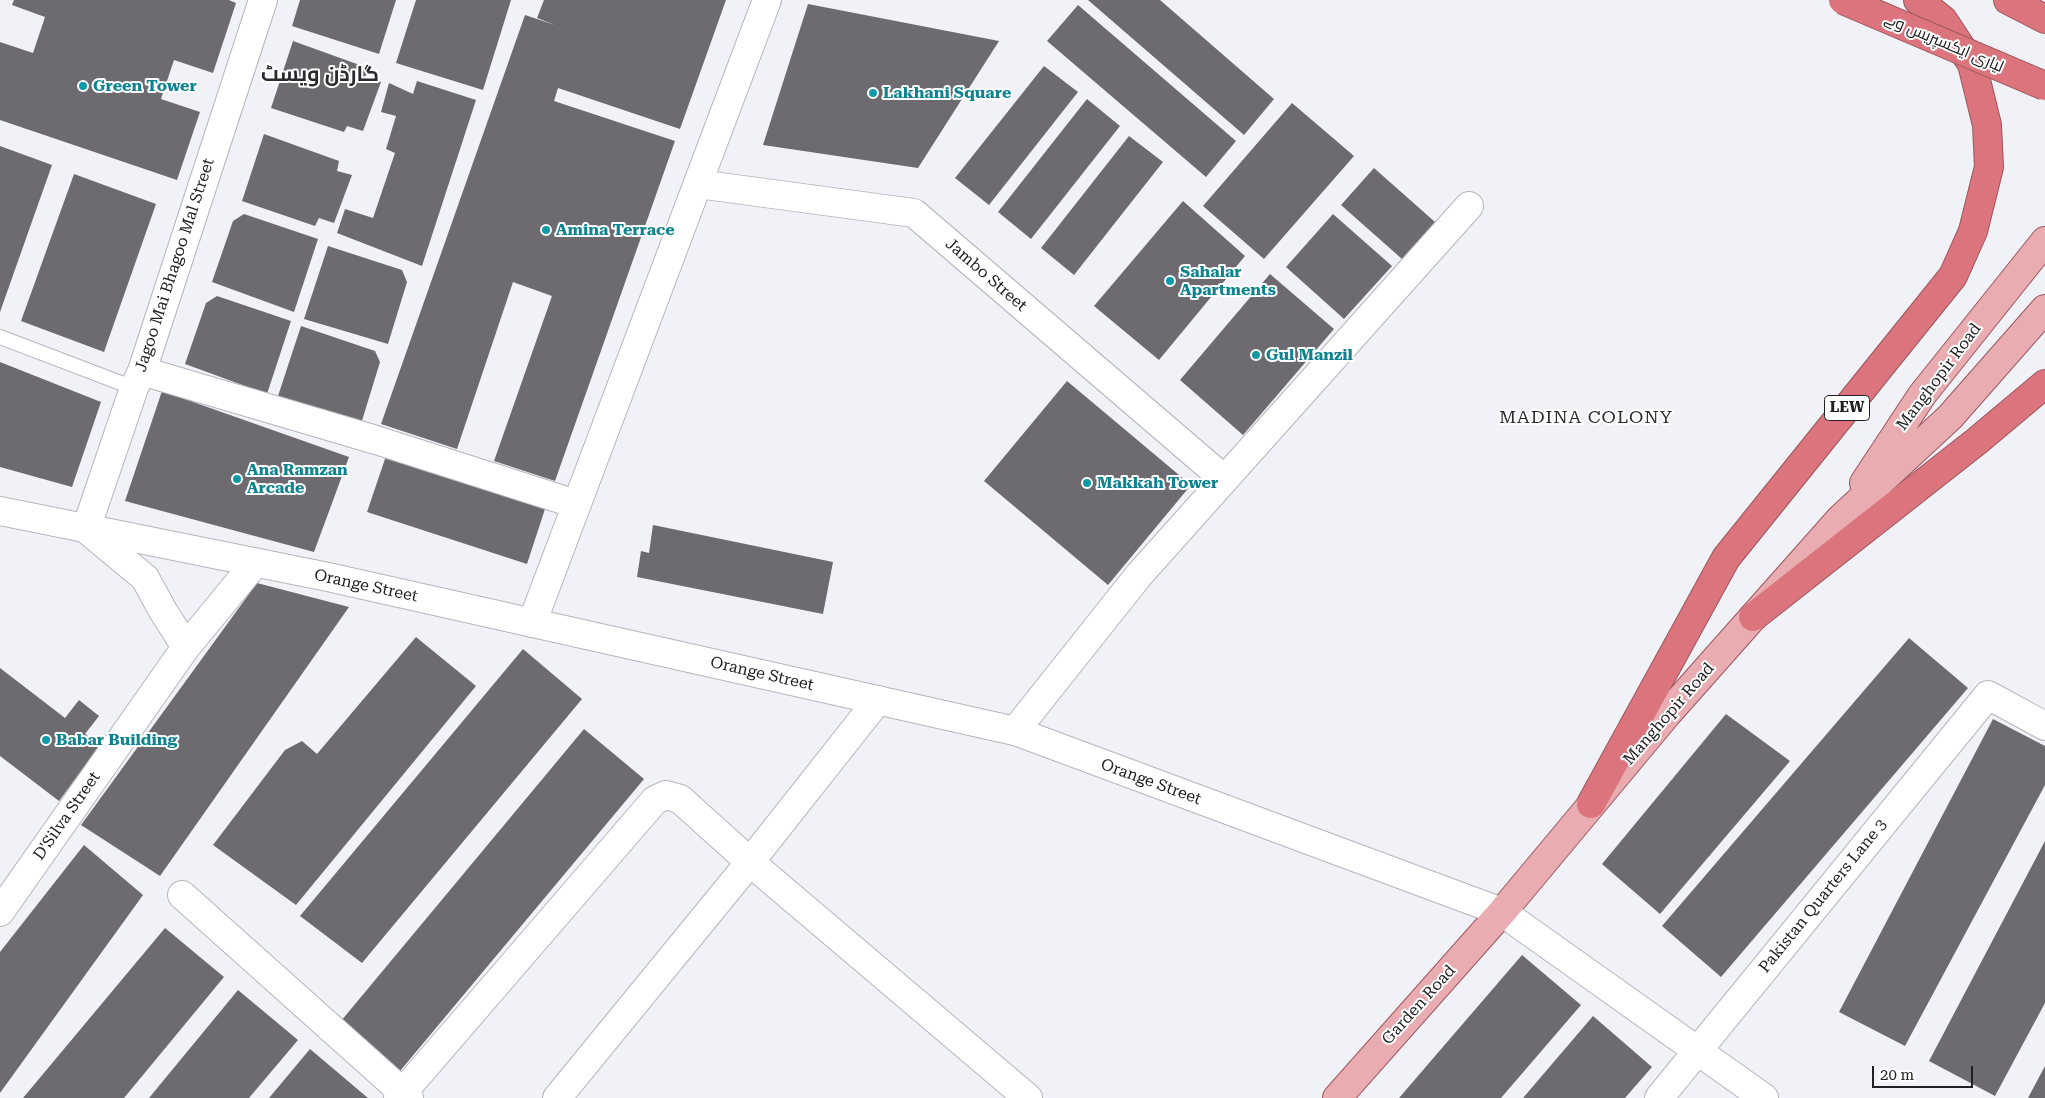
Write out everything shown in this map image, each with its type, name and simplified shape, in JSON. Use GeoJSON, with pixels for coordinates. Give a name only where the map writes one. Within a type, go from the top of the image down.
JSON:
{"type":"FeatureCollection","features":[{"type":"Feature","properties":{"kind":"highway","name":"لیاری ایکسپریس وے"},"geometry":{"type":"LineString","coordinates":[[1843,0],[2045,86]]}},
{"type":"Feature","properties":{"kind":"highway","name":"LEW"},"geometry":{"type":"LineString","coordinates":[[1592,804],[1726,558],[1953,276],[1973,231],[1989,167],[1987,125],[1972,64],[1943,20],[1918,0]]}},
{"type":"Feature","properties":{"kind":"highway"},"geometry":{"type":"LineString","coordinates":[[2008,0],[2045,19]]}},
{"type":"Feature","properties":{"kind":"highway"},"geometry":{"type":"LineString","coordinates":[[1753,617],[1977,441],[2045,384]]}},
{"type":"Feature","properties":{"kind":"main road","name":"Manghopir Road"},"geometry":{"type":"LineString","coordinates":[[1840,519],[1922,395],[2045,241]]}},
{"type":"Feature","properties":{"kind":"main road","name":"Manghopir Road"},"geometry":{"type":"LineString","coordinates":[[1502,912],[1668,713],[1840,519],[1950,418],[2045,309]]}},
{"type":"Feature","properties":{"kind":"main road","name":"Garden Road"},"geometry":{"type":"LineString","coordinates":[[1337,1098],[1502,912]]}},
{"type":"Feature","properties":{"kind":"street","name":"Jagoo Mai Bhagoo Mal Street"},"geometry":{"type":"LineString","coordinates":[[86,529],[138,379],[263,0]]}},
{"type":"Feature","properties":{"kind":"street"},"geometry":{"type":"LineString","coordinates":[[532,623],[767,0]]}},
{"type":"Feature","properties":{"kind":"street","name":"Jambo Street"},"geometry":{"type":"LineString","coordinates":[[698,184],[914,213],[1224,479]]}},
{"type":"Feature","properties":{"kind":"street"},"geometry":{"type":"LineString","coordinates":[[1015,731],[1139,575],[1469,206]]}},
{"type":"Feature","properties":{"kind":"street"},"geometry":{"type":"LineString","coordinates":[[138,379],[376,440],[576,504]]}},
{"type":"Feature","properties":{"kind":"street","name":"Orange Street"},"geometry":{"type":"LineString","coordinates":[[0,511],[328,577],[1015,731],[1502,912],[1764,1098]]}},
{"type":"Feature","properties":{"kind":"street"},"geometry":{"type":"LineString","coordinates":[[86,529],[146,578],[163,611],[186,647]]}},
{"type":"Feature","properties":{"kind":"street","name":"D'Silva Street"},"geometry":{"type":"LineString","coordinates":[[0,912],[186,647],[255,563]]}},
{"type":"Feature","properties":{"kind":"street","name":"Pakistan Quarters Lane 3"},"geometry":{"type":"LineString","coordinates":[[1659,1098],[1988,695],[2045,726]]}},
{"type":"Feature","properties":{"kind":"street"},"geometry":{"type":"LineString","coordinates":[[557,1098],[750,862],[878,700]]}},
{"type":"Feature","properties":{"kind":"street"},"geometry":{"type":"LineString","coordinates":[[182,895],[403,1096],[655,800],[666,796],[680,799],[750,862],[1028,1098]]}},
{"type":"Feature","properties":{"kind":"lane"},"geometry":{"type":"LineString","coordinates":[[0,337],[138,379]]}},
{"type":"Feature","properties":{"kind":"building","name":"Green Tower"},"geometry":{"type":"Polygon","coordinates":[[[14,0],[229,0],[236,3],[213,73],[174,60],[161,99],[200,112],[177,180],[0,120],[0,42],[33,53],[45,17],[12,5],[14,0]]]}},
{"type":"Feature","properties":{"kind":"building"},"geometry":{"type":"Polygon","coordinates":[[[300,0],[396,0],[379,54],[292,26],[300,0]]]}},
{"type":"Feature","properties":{"kind":"building"},"geometry":{"type":"Polygon","coordinates":[[[416,0],[511,0],[483,90],[396,63],[416,0]]]}},
{"type":"Feature","properties":{"kind":"building"},"geometry":{"type":"Polygon","coordinates":[[[544,0],[726,0],[680,129],[558,88],[554,101],[675,141],[555,481],[494,461],[552,296],[513,282],[457,449],[381,424],[525,15],[555,25],[537,18],[544,0]]]}},
{"type":"Feature","properties":{"kind":"building"},"geometry":{"type":"Polygon","coordinates":[[[1088,0],[1160,0],[1274,99],[1244,135],[1088,0]]]}},
{"type":"Feature","properties":{"kind":"building","name":"Lakhani Square"},"geometry":{"type":"Polygon","coordinates":[[[808,4],[999,41],[918,168],[763,145],[808,4]]]}},
{"type":"Feature","properties":{"kind":"building"},"geometry":{"type":"Polygon","coordinates":[[[1078,5],[1236,141],[1206,177],[1047,41],[1078,5]]]}},
{"type":"Feature","properties":{"kind":"building"},"geometry":{"type":"Polygon","coordinates":[[[293,41],[368,68],[365,78],[381,82],[363,131],[347,126],[344,132],[271,108],[293,41]]]}},
{"type":"Feature","properties":{"kind":"building"},"geometry":{"type":"Polygon","coordinates":[[[1044,66],[1078,92],[989,205],[955,178],[1044,66]]]}},
{"type":"Feature","properties":{"kind":"building"},"geometry":{"type":"Polygon","coordinates":[[[417,81],[476,100],[422,266],[337,233],[345,209],[373,218],[395,153],[386,149],[396,116],[381,112],[389,83],[413,94],[417,81]]]}},
{"type":"Feature","properties":{"kind":"building"},"geometry":{"type":"Polygon","coordinates":[[[1087,99],[1120,126],[1031,239],[998,212],[1087,99]]]}},
{"type":"Feature","properties":{"kind":"building"},"geometry":{"type":"Polygon","coordinates":[[[1292,103],[1354,156],[1264,259],[1203,206],[1292,103]]]}},
{"type":"Feature","properties":{"kind":"building"},"geometry":{"type":"Polygon","coordinates":[[[264,134],[339,161],[337,171],[352,175],[334,223],[319,218],[315,226],[242,201],[264,134]]]}},
{"type":"Feature","properties":{"kind":"building"},"geometry":{"type":"Polygon","coordinates":[[[1129,136],[1163,162],[1074,275],[1041,248],[1129,136]]]}},
{"type":"Feature","properties":{"kind":"building"},"geometry":{"type":"Polygon","coordinates":[[[0,146],[52,165],[0,312],[0,146]]]}},
{"type":"Feature","properties":{"kind":"building"},"geometry":{"type":"Polygon","coordinates":[[[1374,168],[1435,222],[1402,259],[1341,205],[1374,168]]]}},
{"type":"Feature","properties":{"kind":"building"},"geometry":{"type":"Polygon","coordinates":[[[74,174],[156,204],[104,352],[21,321],[74,174]]]}},
{"type":"Feature","properties":{"kind":"building","name":"Sahalar Apartments"},"geometry":{"type":"Polygon","coordinates":[[[1183,201],[1245,256],[1159,360],[1094,306],[1183,201]]]}},
{"type":"Feature","properties":{"kind":"building"},"geometry":{"type":"Polygon","coordinates":[[[244,214],[318,239],[294,312],[212,282],[233,221],[244,214]]]}},
{"type":"Feature","properties":{"kind":"building"},"geometry":{"type":"Polygon","coordinates":[[[1333,214],[1392,266],[1344,319],[1286,267],[1333,214]]]}},
{"type":"Feature","properties":{"kind":"building"},"geometry":{"type":"Polygon","coordinates":[[[328,246],[402,270],[407,282],[388,344],[304,319],[328,246]]]}},
{"type":"Feature","properties":{"kind":"building","name":"Gul Manzil"},"geometry":{"type":"Polygon","coordinates":[[[1270,274],[1334,329],[1243,435],[1180,380],[1270,274]]]}},
{"type":"Feature","properties":{"kind":"building"},"geometry":{"type":"Polygon","coordinates":[[[217,296],[291,321],[267,394],[185,364],[206,303],[217,296]]]}},
{"type":"Feature","properties":{"kind":"building"},"geometry":{"type":"Polygon","coordinates":[[[301,326],[375,351],[380,362],[361,424],[277,399],[301,326]]]}},
{"type":"Feature","properties":{"kind":"building"},"geometry":{"type":"Polygon","coordinates":[[[0,362],[101,402],[72,487],[0,467],[0,362]]]}},
{"type":"Feature","properties":{"kind":"building","name":"Makkah Tower"},"geometry":{"type":"Polygon","coordinates":[[[1067,381],[1191,485],[1108,585],[984,481],[1067,381]]]}},
{"type":"Feature","properties":{"kind":"building","name":"Ana Ramzan Arcade"},"geometry":{"type":"Polygon","coordinates":[[[162,391],[349,457],[314,552],[125,501],[162,391]]]}},
{"type":"Feature","properties":{"kind":"building"},"geometry":{"type":"Polygon","coordinates":[[[386,456],[545,509],[527,564],[367,512],[386,456]]]}},
{"type":"Feature","properties":{"kind":"building"},"geometry":{"type":"Polygon","coordinates":[[[653,525],[833,562],[823,614],[637,577],[641,551],[649,553],[653,525]]]}},
{"type":"Feature","properties":{"kind":"building"},"geometry":{"type":"Polygon","coordinates":[[[257,583],[349,607],[160,876],[81,825],[257,583]]]}},
{"type":"Feature","properties":{"kind":"building"},"geometry":{"type":"Polygon","coordinates":[[[416,637],[476,686],[296,905],[213,845],[285,750],[302,741],[317,754],[416,637]]]}},
{"type":"Feature","properties":{"kind":"building"},"geometry":{"type":"Polygon","coordinates":[[[1909,638],[1968,688],[1721,977],[1662,926],[1909,638]]]}},
{"type":"Feature","properties":{"kind":"building"},"geometry":{"type":"Polygon","coordinates":[[[523,649],[582,699],[362,963],[300,916],[523,649]]]}},
{"type":"Feature","properties":{"kind":"building","name":"Babar Building"},"geometry":{"type":"Polygon","coordinates":[[[0,668],[65,718],[79,700],[99,716],[85,734],[100,745],[59,801],[0,756],[0,668]]]}},
{"type":"Feature","properties":{"kind":"building"},"geometry":{"type":"Polygon","coordinates":[[[1726,714],[1790,761],[1660,914],[1602,864],[1726,714]]]}},
{"type":"Feature","properties":{"kind":"building"},"geometry":{"type":"Polygon","coordinates":[[[1993,719],[2045,746],[2045,785],[1905,1046],[1839,1012],[1993,719]]]}},
{"type":"Feature","properties":{"kind":"building"},"geometry":{"type":"Polygon","coordinates":[[[584,729],[644,779],[400,1071],[341,1021],[584,729]]]}},
{"type":"Feature","properties":{"kind":"building"},"geometry":{"type":"Polygon","coordinates":[[[2045,841],[2045,1003],[1995,1096],[1929,1061],[2045,841]]]}},
{"type":"Feature","properties":{"kind":"building"},"geometry":{"type":"Polygon","coordinates":[[[84,845],[143,895],[0,1093],[0,952],[84,845]]]}},
{"type":"Feature","properties":{"kind":"building"},"geometry":{"type":"Polygon","coordinates":[[[165,928],[224,977],[124,1098],[23,1098],[165,928]]]}},
{"type":"Feature","properties":{"kind":"building"},"geometry":{"type":"Polygon","coordinates":[[[1522,955],[1581,1005],[1501,1098],[1399,1098],[1522,955]]]}},
{"type":"Feature","properties":{"kind":"building"},"geometry":{"type":"Polygon","coordinates":[[[238,990],[298,1040],[249,1098],[149,1098],[238,990]]]}},
{"type":"Feature","properties":{"kind":"building"},"geometry":{"type":"Polygon","coordinates":[[[1593,1016],[1652,1067],[1625,1098],[1523,1098],[1593,1016]]]}},
{"type":"Feature","properties":{"kind":"building"},"geometry":{"type":"Polygon","coordinates":[[[310,1049],[368,1098],[269,1098],[310,1049]]]}},
{"type":"Feature","properties":{"kind":"building"},"geometry":{"type":"Polygon","coordinates":[[[2045,1066],[2045,1098],[2028,1098],[2045,1066]]]}},
{"type":"Feature","properties":{"kind":"place","name":"Green Tower"},"geometry":{"type":"Point","coordinates":[83,86]}},
{"type":"Feature","properties":{"kind":"place","name":"Lakhani Square"},"geometry":{"type":"Point","coordinates":[873,93]}},
{"type":"Feature","properties":{"kind":"place","name":"Amina Terrace"},"geometry":{"type":"Point","coordinates":[546,230]}},
{"type":"Feature","properties":{"kind":"place","name":"Sahalar Apartments"},"geometry":{"type":"Point","coordinates":[1170,281]}},
{"type":"Feature","properties":{"kind":"place","name":"Gul Manzil"},"geometry":{"type":"Point","coordinates":[1256,355]}},
{"type":"Feature","properties":{"kind":"place","name":"Ana Ramzan Arcade"},"geometry":{"type":"Point","coordinates":[237,479]}},
{"type":"Feature","properties":{"kind":"place","name":"Makkah Tower"},"geometry":{"type":"Point","coordinates":[1087,483]}},
{"type":"Feature","properties":{"kind":"place","name":"Babar Building"},"geometry":{"type":"Point","coordinates":[46,740]}},
{"type":"Feature","properties":{"kind":"district","name":"گارڈن ویسٹ"},"geometry":{"type":"Point","coordinates":[320,75]}},
{"type":"Feature","properties":{"kind":"district","name":"MADINA COLONY"},"geometry":{"type":"Point","coordinates":[1586,418]}}]}
